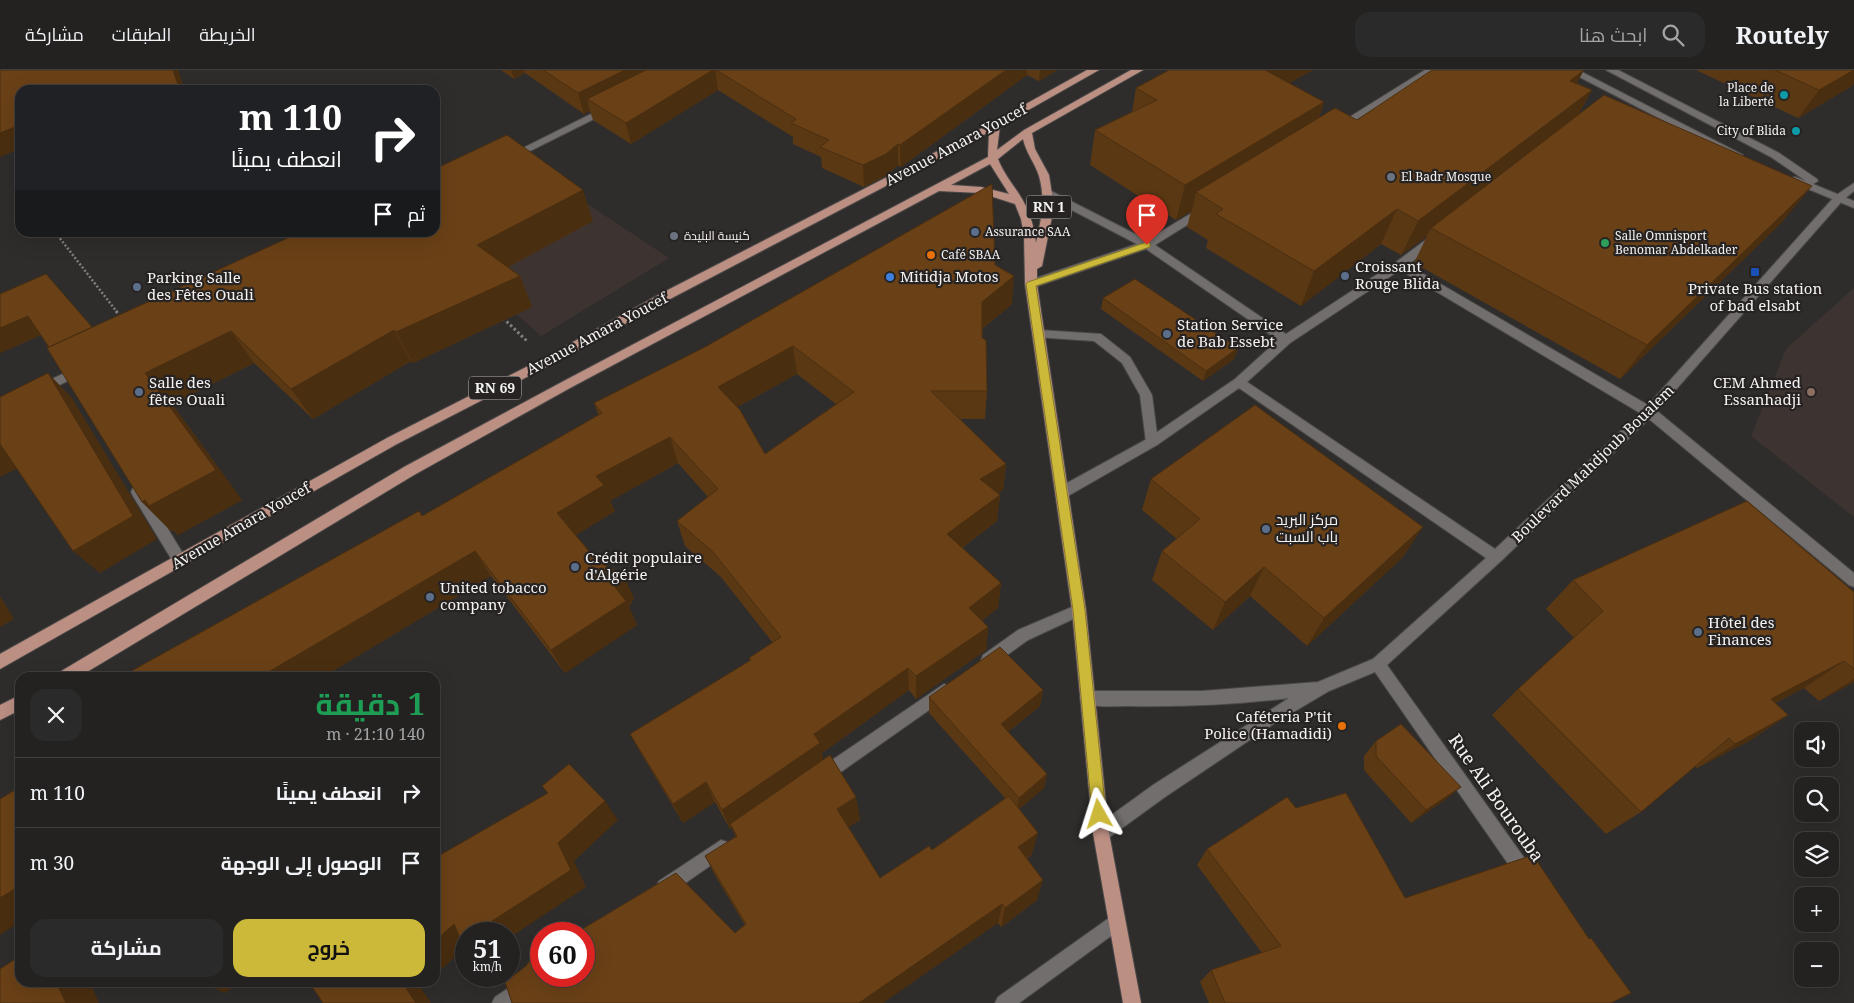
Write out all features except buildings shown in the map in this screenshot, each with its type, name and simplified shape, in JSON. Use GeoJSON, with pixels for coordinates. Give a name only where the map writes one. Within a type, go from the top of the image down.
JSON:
{"type":"FeatureCollection","features":[{"type":"Feature","properties":{"kind":"main road","name":"Avenue Amara Youcef"},"geometry":{"type":"LineString","coordinates":[[0,662],[392,441],[548,361],[666,296],[995,125],[1094,70]]}},
{"type":"Feature","properties":{"kind":"main road","name":"Avenue Amara Youcef"},"geometry":{"type":"LineString","coordinates":[[74,672],[409,471],[566,385],[993,158],[1027,132],[1138,70]]}},
{"type":"Feature","properties":{"kind":"main road","name":"RN 1"},"geometry":{"type":"LineString","coordinates":[[995,125],[990,143],[993,158],[998,173],[1020,203],[1030,233],[1031,284],[1079,610],[1101,833],[1132,1003]]}},
{"type":"Feature","properties":{"kind":"main road","name":"RN 1"},"geometry":{"type":"LineString","coordinates":[[1027,132],[1030,149],[1044,175],[1048,214],[1031,284]]}},
{"type":"Feature","properties":{"kind":"main road"},"geometry":{"type":"LineString","coordinates":[[936,189],[958,187],[981,188],[1002,194],[1020,203]]}},
{"type":"Feature","properties":{"kind":"main road"},"geometry":{"type":"LineString","coordinates":[[0,713],[15,705]]}},
{"type":"Feature","properties":{"kind":"street"},"geometry":{"type":"LineString","coordinates":[[1331,132],[1431,70]]}},
{"type":"Feature","properties":{"kind":"street"},"geometry":{"type":"LineString","coordinates":[[1571,70],[1616,98],[1747,160]]}},
{"type":"Feature","properties":{"kind":"street"},"geometry":{"type":"LineString","coordinates":[[1611,70],[1775,155],[1839,198]]}},
{"type":"Feature","properties":{"kind":"street"},"geometry":{"type":"LineString","coordinates":[[504,160],[616,104]]}},
{"type":"Feature","properties":{"kind":"street"},"geometry":{"type":"LineString","coordinates":[[1789,178],[1854,205]]}},
{"type":"Feature","properties":{"kind":"street","name":"Boulevard Mahdjoub Boualem"},"geometry":{"type":"LineString","coordinates":[[1101,833],[1215,753],[1324,686],[1378,664],[1496,558],[1649,412],[1839,198],[1854,186]]}},
{"type":"Feature","properties":{"kind":"street"},"geometry":{"type":"LineString","coordinates":[[1047,193],[1147,245],[1286,340]]}},
{"type":"Feature","properties":{"kind":"street"},"geometry":{"type":"LineString","coordinates":[[1031,284],[1147,245],[1214,204]]}},
{"type":"Feature","properties":{"kind":"street"},"geometry":{"type":"LineString","coordinates":[[1062,492],[1152,442],[1239,382],[1286,340],[1400,265],[1447,228]]}},
{"type":"Feature","properties":{"kind":"street"},"geometry":{"type":"LineString","coordinates":[[1400,265],[1649,412],[1854,581]]}},
{"type":"Feature","properties":{"kind":"street"},"geometry":{"type":"LineString","coordinates":[[1039,334],[1098,337],[1126,360],[1146,395],[1152,442]]}},
{"type":"Feature","properties":{"kind":"street"},"geometry":{"type":"LineString","coordinates":[[34,392],[70,380],[90,365]]}},
{"type":"Feature","properties":{"kind":"street"},"geometry":{"type":"LineString","coordinates":[[1239,382],[1496,558]]}},
{"type":"Feature","properties":{"kind":"street"},"geometry":{"type":"LineString","coordinates":[[128,477],[180,561]]}},
{"type":"Feature","properties":{"kind":"street"},"geometry":{"type":"LineString","coordinates":[[974,669],[1023,635],[1079,610]]}},
{"type":"Feature","properties":{"kind":"street","name":"Rue Ali Bourouba"},"geometry":{"type":"LineString","coordinates":[[1378,664],[1536,890]]}},
{"type":"Feature","properties":{"kind":"street"},"geometry":{"type":"LineString","coordinates":[[812,784],[958,681]]}},
{"type":"Feature","properties":{"kind":"street","name":"Boulevard Mahdjoub Boualem"},"geometry":{"type":"LineString","coordinates":[[1088,698],[1208,699],[1268,695],[1324,686]]}},
{"type":"Feature","properties":{"kind":"street"},"geometry":{"type":"LineString","coordinates":[[649,899],[730,841]]}},
{"type":"Feature","properties":{"kind":"street"},"geometry":{"type":"LineString","coordinates":[[1004,1003],[1116,922]]}},
{"type":"Feature","properties":{"kind":"street"},"geometry":{"type":"LineString","coordinates":[[501,1003],[530,983]]}},
{"type":"Feature","properties":{"kind":"path"},"geometry":{"type":"LineString","coordinates":[[59,237],[122,318]]}},
{"type":"Feature","properties":{"kind":"path"},"geometry":{"type":"LineString","coordinates":[[498,314],[548,361]]}},
{"type":"Feature","properties":{"kind":"shaded area"},"geometry":{"type":"Polygon","coordinates":[[[524,162],[669,258],[541,336],[430,237],[440,237],[440,228],[524,162]]]}},
{"type":"Feature","properties":{"kind":"shaded area","name":"CEM Ahmed Essanhadji"},"geometry":{"type":"Polygon","coordinates":[[[1854,288],[1854,517],[1751,436],[1786,349],[1854,288]]]}},
{"type":"Feature","properties":{"kind":"place","name":"Place de la Liberté"},"geometry":{"type":"Point","coordinates":[1784,95]}},
{"type":"Feature","properties":{"kind":"place","name":"City of Blida"},"geometry":{"type":"Point","coordinates":[1796,131]}},
{"type":"Feature","properties":{"kind":"place","name":"El Badr Mosque"},"geometry":{"type":"Point","coordinates":[1391,177]}},
{"type":"Feature","properties":{"kind":"place","name":"Assurance SAA"},"geometry":{"type":"Point","coordinates":[975,232]}},
{"type":"Feature","properties":{"kind":"place","name":"كنيسة البليدة"},"geometry":{"type":"Point","coordinates":[674,236]}},
{"type":"Feature","properties":{"kind":"place","name":"Salle Omnisport Benomar Abdelkader"},"geometry":{"type":"Point","coordinates":[1605,243]}},
{"type":"Feature","properties":{"kind":"place","name":"Café SBAA"},"geometry":{"type":"Point","coordinates":[931,255]}},
{"type":"Feature","properties":{"kind":"place","name":"Private Bus station of bad elsabt"},"geometry":{"type":"Point","coordinates":[1755,272]}},
{"type":"Feature","properties":{"kind":"place","name":"Croissant Rouge Blida"},"geometry":{"type":"Point","coordinates":[1345,276]}},
{"type":"Feature","properties":{"kind":"place","name":"Mitidja Motos"},"geometry":{"type":"Point","coordinates":[890,277]}},
{"type":"Feature","properties":{"kind":"place","name":"Parking Salle des Fêtes Ouali"},"geometry":{"type":"Point","coordinates":[137,287]}},
{"type":"Feature","properties":{"kind":"place","name":"Station Service de Bab Essebt"},"geometry":{"type":"Point","coordinates":[1167,334]}},
{"type":"Feature","properties":{"kind":"place","name":"Salle des fêtes Ouali"},"geometry":{"type":"Point","coordinates":[139,392]}},
{"type":"Feature","properties":{"kind":"place","name":"CEM Ahmed Essanhadji"},"geometry":{"type":"Point","coordinates":[1811,392]}},
{"type":"Feature","properties":{"kind":"place","name":"مركز البريد باب السبت"},"geometry":{"type":"Point","coordinates":[1266,529]}},
{"type":"Feature","properties":{"kind":"place","name":"Crédit populaire d'Algérie"},"geometry":{"type":"Point","coordinates":[575,567]}},
{"type":"Feature","properties":{"kind":"place","name":"United tobacco company"},"geometry":{"type":"Point","coordinates":[430,597]}},
{"type":"Feature","properties":{"kind":"place","name":"Hôtel des Finances"},"geometry":{"type":"Point","coordinates":[1698,632]}},
{"type":"Feature","properties":{"kind":"place","name":"Caféteria P'tit Police (Hamadidi)"},"geometry":{"type":"Point","coordinates":[1342,726]}},
{"type":"Feature","properties":{"kind":"route"},"geometry":{"type":"LineString","coordinates":[[1099,814],[1079,610],[1031,284],[1147,245]]}}]}
